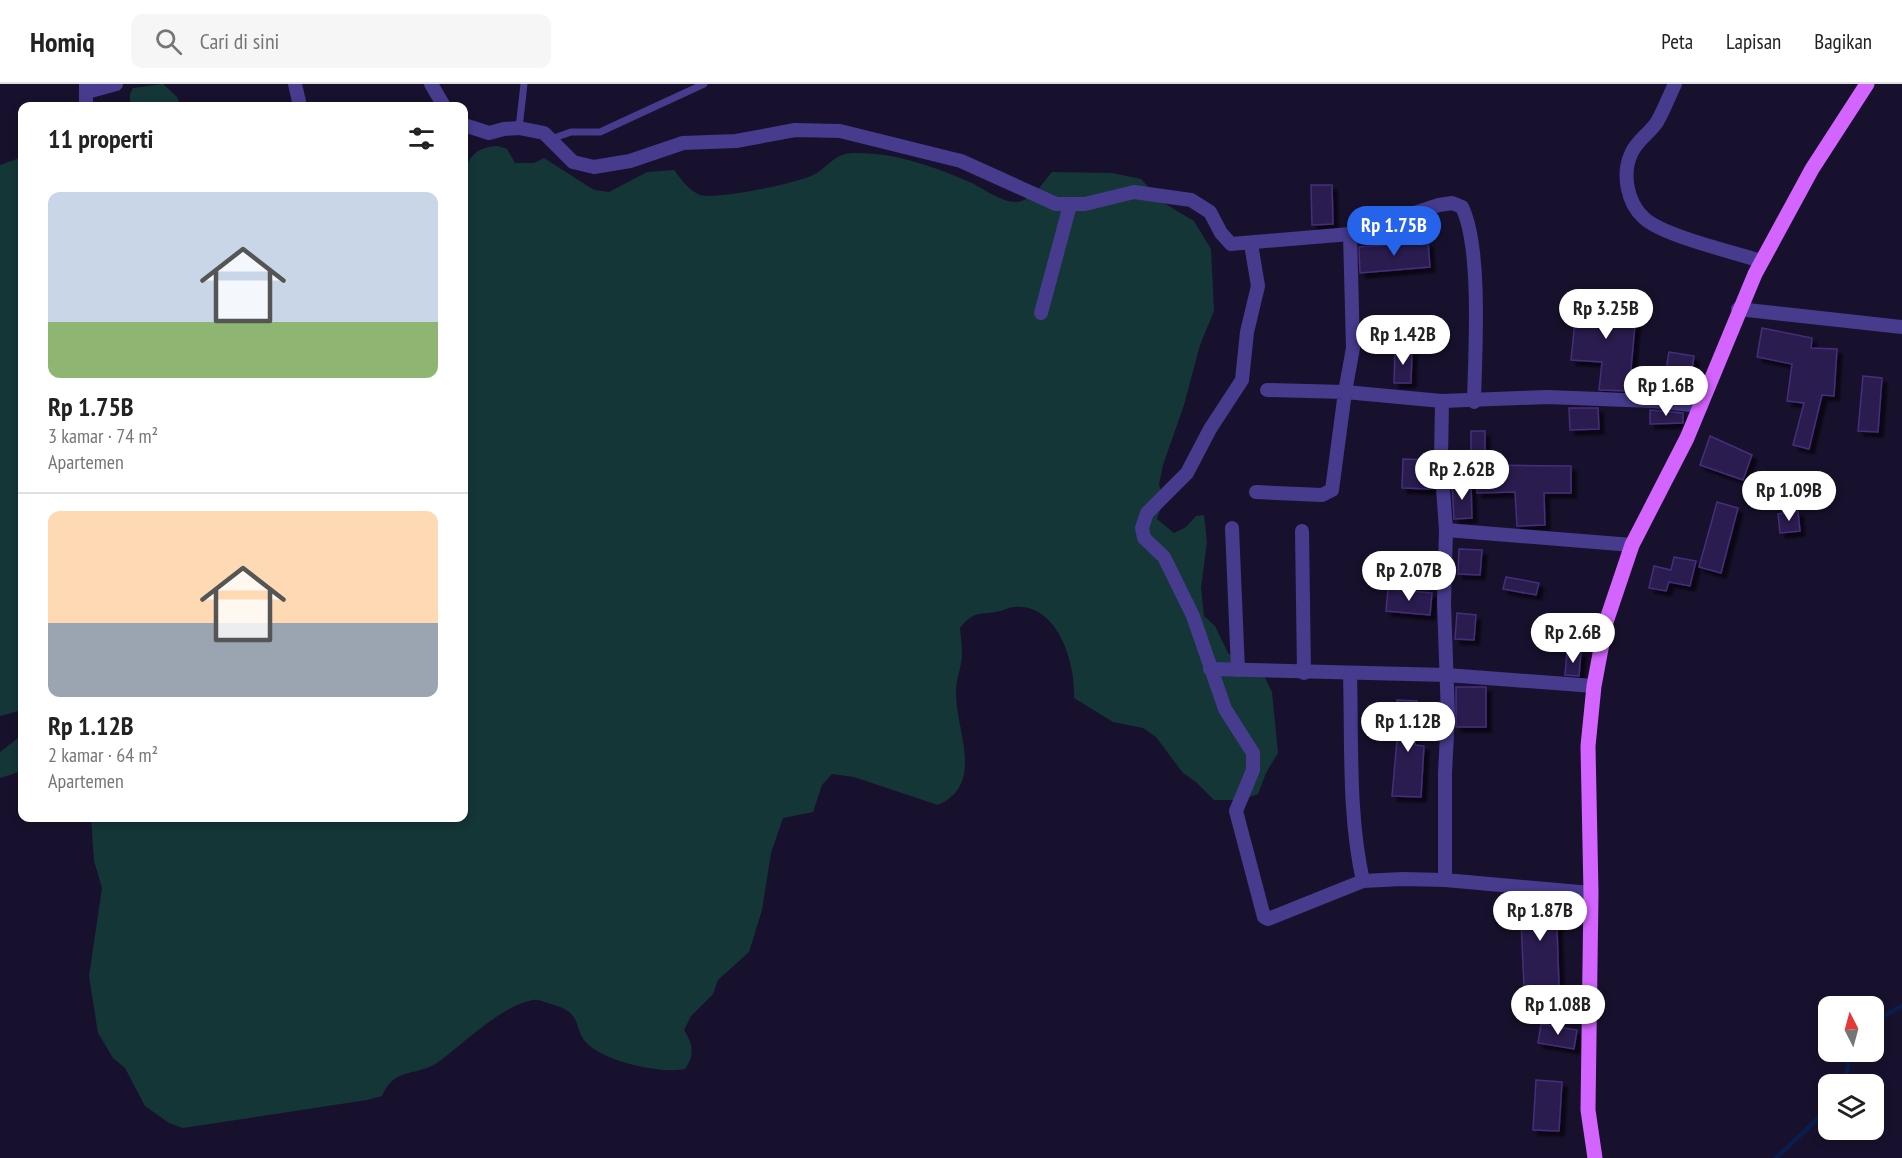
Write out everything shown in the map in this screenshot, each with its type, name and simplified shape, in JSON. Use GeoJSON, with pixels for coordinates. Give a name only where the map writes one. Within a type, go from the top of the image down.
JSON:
{"type":"FeatureCollection","features":[{"type":"Feature","properties":{"kind":"main road"},"geometry":{"type":"LineString","coordinates":[[1595,1158],[1588,1089],[1590,893],[1588,746],[1594,686],[1606,622],[1632,544],[1701,406],[1738,309],[1761,261],[1812,169],[1867,84]]}},
{"type":"Feature","properties":{"kind":"street"},"geometry":{"type":"LineString","coordinates":[[87,88],[116,84]]}},
{"type":"Feature","properties":{"kind":"street"},"geometry":{"type":"LineString","coordinates":[[295,84],[299,102]]}},
{"type":"Feature","properties":{"kind":"street"},"geometry":{"type":"LineString","coordinates":[[431,84],[442,102]]}},
{"type":"Feature","properties":{"kind":"street"},"geometry":{"type":"LineString","coordinates":[[1675,84],[1657,122],[1631,151],[1626,168],[1628,189],[1635,208],[1646,220],[1684,237],[1761,261]]}},
{"type":"Feature","properties":{"kind":"street"},"geometry":{"type":"LineString","coordinates":[[468,126],[489,134],[504,129],[519,128],[544,133],[573,162],[594,166],[630,161],[683,143],[736,141],[795,130],[840,131],[961,161],[1045,201],[1070,205],[1100,201],[1134,192],[1176,196],[1202,204],[1231,244],[1350,234],[1439,205],[1452,203],[1462,207],[1467,217],[1473,259],[1474,402]]}},
{"type":"Feature","properties":{"kind":"street"},"geometry":{"type":"LineString","coordinates":[[1041,314],[1070,205]]}},
{"type":"Feature","properties":{"kind":"street"},"geometry":{"type":"LineString","coordinates":[[1256,492],[1322,495],[1332,490],[1353,348],[1350,234]]}},
{"type":"Feature","properties":{"kind":"street"},"geometry":{"type":"LineString","coordinates":[[1251,244],[1258,286],[1247,332],[1242,380],[1210,429],[1187,474],[1147,513],[1142,528],[1144,538],[1164,557],[1193,616],[1225,709],[1253,753],[1253,770],[1236,811],[1264,917],[1268,919],[1363,881],[1445,880],[1590,893]]}},
{"type":"Feature","properties":{"kind":"street"},"geometry":{"type":"LineString","coordinates":[[1738,309],[1902,327]]}},
{"type":"Feature","properties":{"kind":"street"},"geometry":{"type":"LineString","coordinates":[[1267,390],[1345,392],[1442,401],[1474,402],[1547,397],[1653,401],[1701,406]]}},
{"type":"Feature","properties":{"kind":"street"},"geometry":{"type":"LineString","coordinates":[[1442,401],[1441,460],[1446,530],[1444,603],[1447,675],[1443,852],[1445,880]]}},
{"type":"Feature","properties":{"kind":"street"},"geometry":{"type":"LineString","coordinates":[[1232,528],[1238,670]]}},
{"type":"Feature","properties":{"kind":"street"},"geometry":{"type":"LineString","coordinates":[[1446,530],[1632,544]]}},
{"type":"Feature","properties":{"kind":"street"},"geometry":{"type":"LineString","coordinates":[[1302,531],[1304,673]]}},
{"type":"Feature","properties":{"kind":"street"},"geometry":{"type":"LineString","coordinates":[[1210,669],[1447,675],[1594,686]]}},
{"type":"Feature","properties":{"kind":"street"},"geometry":{"type":"LineString","coordinates":[[1350,674],[1352,792],[1356,845],[1363,881]]}},
{"type":"Feature","properties":{"kind":"lane"},"geometry":{"type":"LineString","coordinates":[[519,128],[524,84]]}},
{"type":"Feature","properties":{"kind":"lane"},"geometry":{"type":"LineString","coordinates":[[551,139],[571,132],[600,132],[704,84]]}},
{"type":"Feature","properties":{"kind":"green space"},"geometry":{"type":"Polygon","coordinates":[[[163,84],[179,102],[130,102],[133,88],[163,84]]]}},
{"type":"Feature","properties":{"kind":"green space"},"geometry":{"type":"Polygon","coordinates":[[[498,146],[507,149],[515,163],[534,163],[544,158],[594,190],[609,192],[647,172],[674,170],[688,187],[700,195],[739,193],[806,178],[842,155],[854,153],[885,155],[929,166],[1014,202],[1031,196],[1052,172],[1112,173],[1141,179],[1162,202],[1194,221],[1211,249],[1214,311],[1200,345],[1184,405],[1163,465],[1159,485],[1164,499],[1157,519],[1174,533],[1186,527],[1196,516],[1204,515],[1207,542],[1201,588],[1204,616],[1215,626],[1228,653],[1239,662],[1263,674],[1272,692],[1278,753],[1266,773],[1258,794],[1240,800],[1214,800],[1183,773],[1156,737],[1143,728],[1113,722],[1074,698],[1072,669],[1067,653],[1053,625],[1042,615],[1029,608],[1014,607],[978,614],[960,628],[962,656],[956,688],[965,754],[965,769],[961,783],[953,795],[938,805],[854,777],[832,774],[822,785],[813,812],[783,818],[771,853],[762,910],[749,952],[718,980],[713,994],[691,1016],[684,1030],[692,1050],[685,1069],[649,1068],[608,1057],[589,1045],[580,1034],[574,1017],[569,1012],[551,1004],[533,1000],[521,1003],[497,1016],[433,1065],[394,1080],[387,1086],[382,1096],[183,1128],[169,1123],[145,1106],[125,1068],[113,1058],[98,1033],[89,976],[102,888],[94,861],[91,822],[468,822],[468,162],[475,153],[485,148],[498,146]]]}},
{"type":"Feature","properties":{"kind":"green space"},"geometry":{"type":"Polygon","coordinates":[[[18,158],[18,711],[0,716],[0,165],[18,158]]]}},
{"type":"Feature","properties":{"kind":"green space"},"geometry":{"type":"Polygon","coordinates":[[[18,738],[18,772],[0,778],[0,752],[18,738]]]}},
{"type":"Feature","properties":{"kind":"building"},"geometry":{"type":"Polygon","coordinates":[[[1311,185],[1332,185],[1333,224],[1312,225],[1311,185]]]}},
{"type":"Feature","properties":{"kind":"building"},"geometry":{"type":"Polygon","coordinates":[[[1428,242],[1430,267],[1360,273],[1359,247],[1428,242]]]}},
{"type":"Feature","properties":{"kind":"building"},"geometry":{"type":"Polygon","coordinates":[[[1608,300],[1637,303],[1629,391],[1599,390],[1602,362],[1571,360],[1577,301],[1607,304],[1608,300]]]}},
{"type":"Feature","properties":{"kind":"building"},"geometry":{"type":"Polygon","coordinates":[[[1762,328],[1812,338],[1811,348],[1837,349],[1834,396],[1822,395],[1809,449],[1793,445],[1804,403],[1787,401],[1792,364],[1757,357],[1762,328]]]}},
{"type":"Feature","properties":{"kind":"building"},"geometry":{"type":"Polygon","coordinates":[[[1395,349],[1412,350],[1411,383],[1394,383],[1395,349]]]}},
{"type":"Feature","properties":{"kind":"building"},"geometry":{"type":"Polygon","coordinates":[[[1669,352],[1694,356],[1691,375],[1666,370],[1669,352]]]}},
{"type":"Feature","properties":{"kind":"building"},"geometry":{"type":"Polygon","coordinates":[[[1863,376],[1882,378],[1878,432],[1858,431],[1863,376]]]}},
{"type":"Feature","properties":{"kind":"building"},"geometry":{"type":"Polygon","coordinates":[[[1569,408],[1598,408],[1599,429],[1570,430],[1569,408]]]}},
{"type":"Feature","properties":{"kind":"building"},"geometry":{"type":"Polygon","coordinates":[[[1650,410],[1683,413],[1683,423],[1650,424],[1650,410]]]}},
{"type":"Feature","properties":{"kind":"building"},"geometry":{"type":"Polygon","coordinates":[[[1471,431],[1485,431],[1485,452],[1471,453],[1471,431]]]}},
{"type":"Feature","properties":{"kind":"building"},"geometry":{"type":"Polygon","coordinates":[[[1710,436],[1752,455],[1743,480],[1700,465],[1710,436]]]}},
{"type":"Feature","properties":{"kind":"building"},"geometry":{"type":"Polygon","coordinates":[[[1403,459],[1431,460],[1430,489],[1402,488],[1403,459]]]}},
{"type":"Feature","properties":{"kind":"building"},"geometry":{"type":"Polygon","coordinates":[[[1477,465],[1571,466],[1571,493],[1544,493],[1545,525],[1517,526],[1515,492],[1477,493],[1477,465]]]}},
{"type":"Feature","properties":{"kind":"building"},"geometry":{"type":"Polygon","coordinates":[[[1471,483],[1472,518],[1454,519],[1452,484],[1471,483]]]}},
{"type":"Feature","properties":{"kind":"building"},"geometry":{"type":"Polygon","coordinates":[[[1717,502],[1738,508],[1721,573],[1699,567],[1717,502]]]}},
{"type":"Feature","properties":{"kind":"building"},"geometry":{"type":"Polygon","coordinates":[[[1798,511],[1800,531],[1780,533],[1778,514],[1798,511]]]}},
{"type":"Feature","properties":{"kind":"building"},"geometry":{"type":"Polygon","coordinates":[[[1459,549],[1482,550],[1480,575],[1458,574],[1459,549]]]}},
{"type":"Feature","properties":{"kind":"building"},"geometry":{"type":"Polygon","coordinates":[[[1674,557],[1696,561],[1690,586],[1669,582],[1666,591],[1649,588],[1654,566],[1671,570],[1674,557]]]}},
{"type":"Feature","properties":{"kind":"building"},"geometry":{"type":"Polygon","coordinates":[[[1506,577],[1539,583],[1536,595],[1503,589],[1506,577]]]}},
{"type":"Feature","properties":{"kind":"building"},"geometry":{"type":"Polygon","coordinates":[[[1388,589],[1432,593],[1430,615],[1386,611],[1388,589]]]}},
{"type":"Feature","properties":{"kind":"building"},"geometry":{"type":"Polygon","coordinates":[[[1457,613],[1476,615],[1474,640],[1455,639],[1457,613]]]}},
{"type":"Feature","properties":{"kind":"building"},"geometry":{"type":"Polygon","coordinates":[[[1567,651],[1581,652],[1579,676],[1565,675],[1567,651]]]}},
{"type":"Feature","properties":{"kind":"building"},"geometry":{"type":"Polygon","coordinates":[[[1456,687],[1486,687],[1486,727],[1456,727],[1456,687]]]}},
{"type":"Feature","properties":{"kind":"building"},"geometry":{"type":"Polygon","coordinates":[[[1397,700],[1417,701],[1415,745],[1424,746],[1421,797],[1392,796],[1397,740],[1397,700]]]}},
{"type":"Feature","properties":{"kind":"building"},"geometry":{"type":"Polygon","coordinates":[[[1520,896],[1556,899],[1559,986],[1524,988],[1520,896]]]}},
{"type":"Feature","properties":{"kind":"building"},"geometry":{"type":"Polygon","coordinates":[[[1541,1024],[1577,1030],[1574,1049],[1538,1043],[1541,1024]]]}},
{"type":"Feature","properties":{"kind":"building"},"geometry":{"type":"Polygon","coordinates":[[[1536,1080],[1562,1082],[1559,1131],[1533,1130],[1536,1080]]]}},
{"type":"Feature","properties":{"kind":"waterway"},"geometry":{"type":"LineString","coordinates":[[1884,1016],[1902,1006]]}},
{"type":"Feature","properties":{"kind":"waterway"},"geometry":{"type":"LineString","coordinates":[[1847,1074],[1848,1062]]}},
{"type":"Feature","properties":{"kind":"waterway"},"geometry":{"type":"LineString","coordinates":[[1776,1158],[1818,1118]]}}]}
